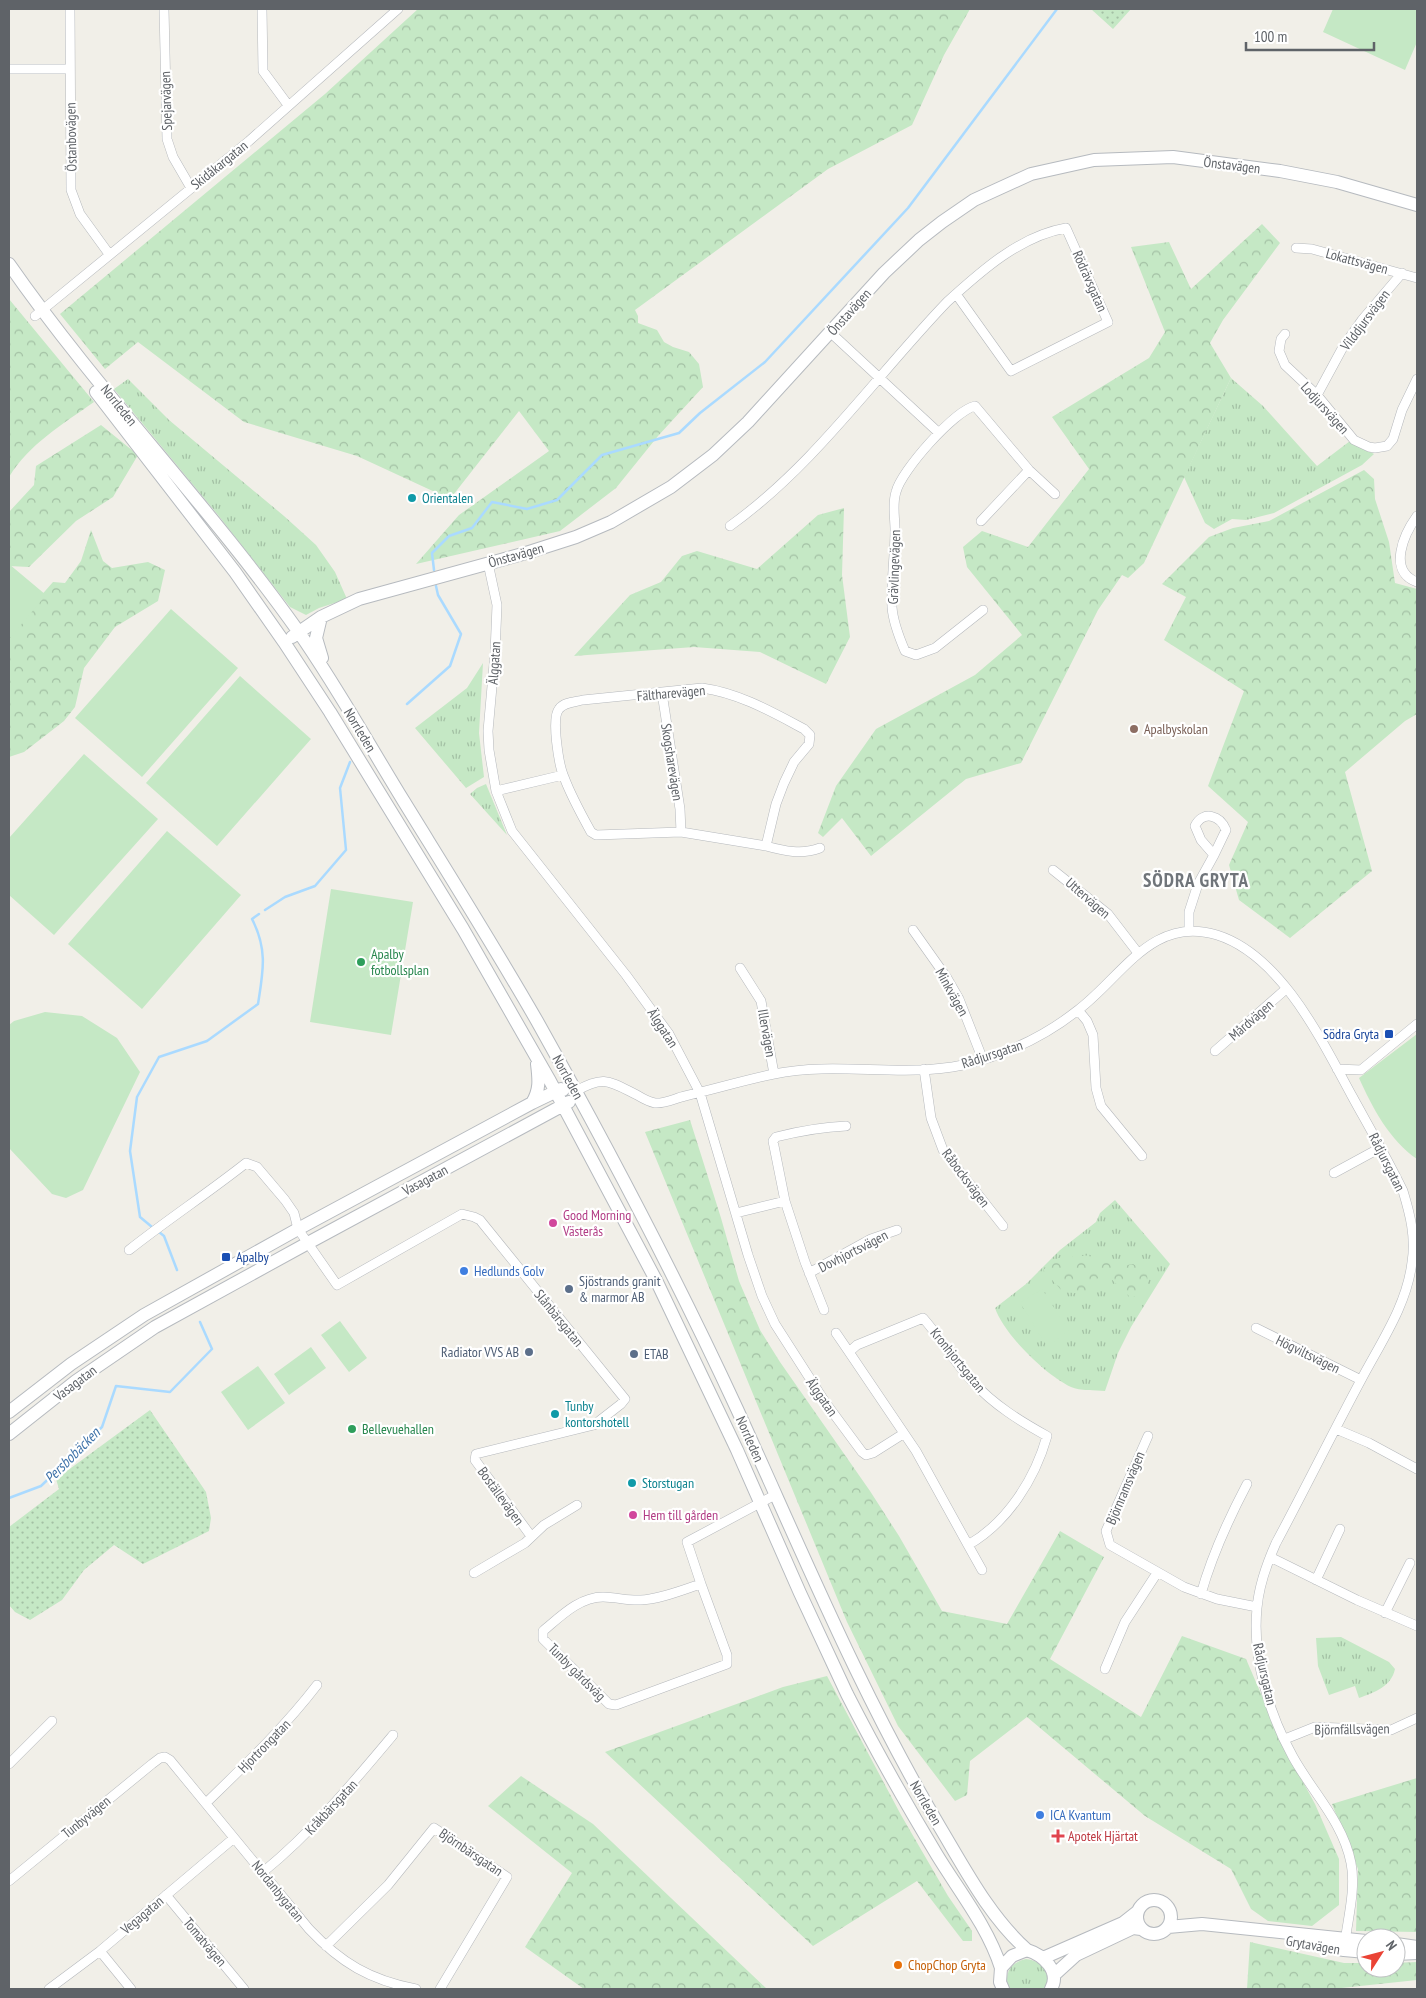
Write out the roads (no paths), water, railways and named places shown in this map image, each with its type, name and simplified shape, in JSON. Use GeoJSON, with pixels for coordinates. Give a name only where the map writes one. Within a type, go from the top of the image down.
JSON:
{"type":"FeatureCollection","features":[{"type":"Feature","properties":{"kind":"main road","name":"Önstavägen"},"geometry":{"type":"LineString","coordinates":[[321,617],[359,599],[576,537],[611,522],[671,487],[713,455],[748,422],[884,273],[942,222],[974,200],[1031,174],[1064,165],[1094,160],[1174,157],[1280,171],[1337,182],[1417,205]]}},
{"type":"Feature","properties":{"kind":"main road","name":"Norrleden"},"geometry":{"type":"LineString","coordinates":[[9,264],[38,313],[78,368],[198,523],[284,642],[330,712],[463,929],[556,1092],[661,1291],[737,1450],[800,1594],[856,1711],[932,1846],[994,1946],[1001,1968],[1000,1982],[1002,1989]]}},
{"type":"Feature","properties":{"kind":"main road","name":"Norrleden"},"geometry":{"type":"LineString","coordinates":[[9,279],[214,522],[299,633],[329,679],[486,935],[576,1091],[688,1309],[844,1646],[908,1770],[964,1866],[1008,1933],[1027,1950],[1043,1958]]}},
{"type":"Feature","properties":{"kind":"main road"},"geometry":{"type":"LineString","coordinates":[[284,613],[298,618],[321,617]]}},
{"type":"Feature","properties":{"kind":"main road"},"geometry":{"type":"LineString","coordinates":[[284,642],[321,617]]}},
{"type":"Feature","properties":{"kind":"main road"},"geometry":{"type":"LineString","coordinates":[[321,617],[316,638],[319,653],[328,669],[329,679]]}},
{"type":"Feature","properties":{"kind":"main road"},"geometry":{"type":"LineString","coordinates":[[532,1103],[538,1093],[540,1082],[536,1057]]}},
{"type":"Feature","properties":{"kind":"main road","name":"Vasagatan"},"geometry":{"type":"LineString","coordinates":[[9,1412],[71,1364],[144,1315],[298,1229],[532,1103],[561,1089],[576,1091],[568,1103],[540,1119],[155,1327],[76,1381],[9,1434]]}},
{"type":"Feature","properties":{"kind":"main road"},"geometry":{"type":"LineString","coordinates":[[540,1119],[571,1121]]}},
{"type":"Feature","properties":{"kind":"main road"},"geometry":{"type":"LineString","coordinates":[[1137,1912],[1141,1929],[1147,1934],[1154,1935],[1163,1932],[1172,1920],[1172,1913],[1162,1901],[1152,1899],[1144,1903],[1137,1912],[1123,1923],[1043,1958],[1054,1984],[1076,1955],[1133,1928],[1141,1929]]}},
{"type":"Feature","properties":{"kind":"main road","name":"Grytavägen"},"geometry":{"type":"LineString","coordinates":[[1172,1913],[1202,1924],[1262,1932],[1277,1938],[1345,1945],[1356,1949]]}},
{"type":"Feature","properties":{"kind":"main road","name":"Grytavägen"},"geometry":{"type":"LineString","coordinates":[[1168,1927],[1202,1924]]}},
{"type":"Feature","properties":{"kind":"main road","name":"Grytavägen"},"geometry":{"type":"LineString","coordinates":[[1345,1945],[1356,1943]]}},
{"type":"Feature","properties":{"kind":"main road"},"geometry":{"type":"LineString","coordinates":[[1001,1968],[1012,1956],[1027,1950]]}},
{"type":"Feature","properties":{"kind":"street","name":"Östanbovägen"},"geometry":{"type":"LineString","coordinates":[[70,9],[71,190],[80,214],[109,254]]}},
{"type":"Feature","properties":{"kind":"street","name":"Spejarvägen"},"geometry":{"type":"LineString","coordinates":[[164,9],[167,139],[176,163],[191,188]]}},
{"type":"Feature","properties":{"kind":"street"},"geometry":{"type":"LineString","coordinates":[[262,9],[264,70],[288,105]]}},
{"type":"Feature","properties":{"kind":"street","name":"Skidåkargatan"},"geometry":{"type":"LineString","coordinates":[[38,313],[248,141],[398,9]]}},
{"type":"Feature","properties":{"kind":"street"},"geometry":{"type":"LineString","coordinates":[[9,69],[70,69]]}},
{"type":"Feature","properties":{"kind":"street","name":"Rödrävsgatan"},"geometry":{"type":"LineString","coordinates":[[730,526],[752,510],[804,463],[931,319],[956,294],[968,282],[1009,252],[1047,233],[1066,228],[1108,322],[1011,371],[956,294]]}},
{"type":"Feature","properties":{"kind":"street","name":"Lokattsvägen"},"geometry":{"type":"LineString","coordinates":[[1296,248],[1312,249],[1417,278]]}},
{"type":"Feature","properties":{"kind":"street","name":"Vilddjursvägen"},"geometry":{"type":"LineString","coordinates":[[1317,395],[1343,347],[1362,320],[1402,273]]}},
{"type":"Feature","properties":{"kind":"street"},"geometry":{"type":"LineString","coordinates":[[831,333],[880,376],[939,433]]}},
{"type":"Feature","properties":{"kind":"street","name":"Lodjursvägen"},"geometry":{"type":"LineString","coordinates":[[1285,334],[1279,344],[1279,351],[1281,359],[1289,370],[1317,395],[1354,440],[1369,447],[1380,448],[1387,446],[1393,438],[1402,410],[1417,378]]}},
{"type":"Feature","properties":{"kind":"street","name":"Grävlingevägen"},"geometry":{"type":"LineString","coordinates":[[983,610],[935,648],[916,656],[904,651],[894,623],[892,607],[895,493],[899,481],[939,433],[958,416],[970,407],[975,406],[1029,470],[1055,494]]}},
{"type":"Feature","properties":{"kind":"street"},"geometry":{"type":"LineString","coordinates":[[981,521],[1029,470]]}},
{"type":"Feature","properties":{"kind":"street"},"geometry":{"type":"LineString","coordinates":[[1417,516],[1406,534],[1400,555],[1400,565],[1405,573],[1411,580],[1417,582]]}},
{"type":"Feature","properties":{"kind":"street","name":"Älggatan"},"geometry":{"type":"LineString","coordinates":[[488,563],[497,605],[488,732],[489,750],[496,791],[512,831],[576,911],[669,1034],[700,1093],[756,1280],[775,1324],[825,1402],[866,1455],[873,1453],[904,1434]]}},
{"type":"Feature","properties":{"kind":"street","name":"Fältharevägen"},"geometry":{"type":"LineString","coordinates":[[766,846],[784,783],[794,762],[809,744],[810,735],[804,729],[739,697],[702,688],[583,700],[568,703],[559,708],[555,734],[563,774],[591,832],[596,835],[681,832],[793,852],[820,848]]}},
{"type":"Feature","properties":{"kind":"street","name":"Skogsharevägen"},"geometry":{"type":"LineString","coordinates":[[662,693],[680,809],[681,832]]}},
{"type":"Feature","properties":{"kind":"street"},"geometry":{"type":"LineString","coordinates":[[496,791],[563,774]]}},
{"type":"Feature","properties":{"kind":"street"},"geometry":{"type":"LineString","coordinates":[[1189,931],[1189,912],[1198,884],[1214,855]]}},
{"type":"Feature","properties":{"kind":"street","name":"Uttervägen"},"geometry":{"type":"LineString","coordinates":[[1053,870],[1108,914],[1138,953]]}},
{"type":"Feature","properties":{"kind":"street","name":"Minkvägen"},"geometry":{"type":"LineString","coordinates":[[912,930],[947,978],[959,999],[982,1060]]}},
{"type":"Feature","properties":{"kind":"street","name":"Rådjursgatan"},"geometry":{"type":"LineString","coordinates":[[576,1091],[595,1081],[609,1082],[657,1103],[774,1074],[819,1068],[924,1069],[960,1065],[982,1060],[1017,1048],[1045,1033],[1078,1010],[1138,953],[1171,934],[1189,931],[1207,932],[1230,940],[1257,957],[1286,989],[1318,1033],[1402,1191],[1410,1213],[1414,1249],[1413,1282],[1270,1557],[1257,1607],[1258,1656],[1270,1701],[1294,1758],[1338,1826],[1352,1865],[1352,1884],[1345,1945]]}},
{"type":"Feature","properties":{"kind":"street","name":"Illervägen"},"geometry":{"type":"LineString","coordinates":[[740,968],[761,1001],[774,1074]]}},
{"type":"Feature","properties":{"kind":"street","name":"Mårdvägen"},"geometry":{"type":"LineString","coordinates":[[1215,1051],[1286,989]]}},
{"type":"Feature","properties":{"kind":"street"},"geometry":{"type":"LineString","coordinates":[[1078,1010],[1091,1028],[1093,1035],[1096,1088],[1101,1106],[1142,1156]]}},
{"type":"Feature","properties":{"kind":"street"},"geometry":{"type":"LineString","coordinates":[[1337,1069],[1361,1070],[1417,1024]]}},
{"type":"Feature","properties":{"kind":"street","name":"Råbocksvägen"},"geometry":{"type":"LineString","coordinates":[[924,1069],[931,1118],[938,1139],[944,1150],[1003,1226]]}},
{"type":"Feature","properties":{"kind":"street","name":"Dovhjortsvägen"},"geometry":{"type":"LineString","coordinates":[[824,1310],[809,1273],[785,1201],[773,1141],[776,1137],[824,1126],[846,1126]]}},
{"type":"Feature","properties":{"kind":"street"},"geometry":{"type":"LineString","coordinates":[[1334,1172],[1380,1148]]}},
{"type":"Feature","properties":{"kind":"street"},"geometry":{"type":"LineString","coordinates":[[129,1250],[246,1163],[257,1167],[285,1200],[294,1213],[298,1229]]}},
{"type":"Feature","properties":{"kind":"street"},"geometry":{"type":"LineString","coordinates":[[736,1213],[785,1201]]}},
{"type":"Feature","properties":{"kind":"street","name":"Slånbärsgatan"},"geometry":{"type":"LineString","coordinates":[[298,1229],[337,1285],[462,1214],[480,1220],[625,1399],[594,1425],[476,1454]]}},
{"type":"Feature","properties":{"kind":"street","name":"Dovhjortsvägen"},"geometry":{"type":"LineString","coordinates":[[809,1273],[871,1239],[897,1230]]}},
{"type":"Feature","properties":{"kind":"street","name":"Kronhjortsgatan"},"geometry":{"type":"LineString","coordinates":[[849,1352],[856,1346],[923,1318],[972,1381],[986,1395],[1022,1423],[1048,1436],[1044,1448],[1017,1499],[993,1528],[968,1545]]}},
{"type":"Feature","properties":{"kind":"street","name":"Högviltsvägen"},"geometry":{"type":"LineString","coordinates":[[1256,1328],[1361,1380]]}},
{"type":"Feature","properties":{"kind":"street"},"geometry":{"type":"LineString","coordinates":[[836,1333],[916,1451],[982,1570]]}},
{"type":"Feature","properties":{"kind":"street"},"geometry":{"type":"LineString","coordinates":[[1336,1429],[1369,1443],[1417,1469]]}},
{"type":"Feature","properties":{"kind":"street","name":"Björnramsvägen"},"geometry":{"type":"LineString","coordinates":[[1148,1436],[1106,1531],[1107,1539],[1113,1548],[1157,1573],[1201,1594],[1257,1607]]}},
{"type":"Feature","properties":{"kind":"street","name":"Boställevägen"},"geometry":{"type":"LineString","coordinates":[[476,1454],[475,1460],[531,1536]]}},
{"type":"Feature","properties":{"kind":"street"},"geometry":{"type":"LineString","coordinates":[[1201,1594],[1208,1566],[1247,1484]]}},
{"type":"Feature","properties":{"kind":"street","name":"Tunby gårdsväg"},"geometry":{"type":"LineString","coordinates":[[701,1584],[650,1599],[600,1597],[584,1601],[568,1610],[543,1631],[543,1639],[609,1704],[616,1705],[727,1664],[727,1655],[687,1542],[775,1495]]}},
{"type":"Feature","properties":{"kind":"street","name":"Boställevägen"},"geometry":{"type":"LineString","coordinates":[[474,1573],[525,1543],[544,1525],[577,1505]]}},
{"type":"Feature","properties":{"kind":"street"},"geometry":{"type":"LineString","coordinates":[[1316,1580],[1340,1529]]}},
{"type":"Feature","properties":{"kind":"street"},"geometry":{"type":"LineString","coordinates":[[1270,1557],[1385,1613],[1417,1626]]}},
{"type":"Feature","properties":{"kind":"street"},"geometry":{"type":"LineString","coordinates":[[1385,1613],[1410,1563]]}},
{"type":"Feature","properties":{"kind":"street"},"geometry":{"type":"LineString","coordinates":[[1105,1669],[1125,1622],[1157,1573]]}},
{"type":"Feature","properties":{"kind":"street","name":"Hjortrongatan"},"geometry":{"type":"LineString","coordinates":[[206,1802],[264,1747],[317,1685]]}},
{"type":"Feature","properties":{"kind":"street","name":"Björnfällsvägen"},"geometry":{"type":"LineString","coordinates":[[1285,1739],[1316,1727],[1391,1730],[1417,1718]]}},
{"type":"Feature","properties":{"kind":"street"},"geometry":{"type":"LineString","coordinates":[[9,1764],[52,1721]]}},
{"type":"Feature","properties":{"kind":"street","name":"Kråkbärsgatan"},"geometry":{"type":"LineString","coordinates":[[263,1872],[286,1853],[341,1798],[392,1735]]}},
{"type":"Feature","properties":{"kind":"street","name":"Nordanbygatan"},"geometry":{"type":"LineString","coordinates":[[165,1757],[170,1760],[206,1802],[309,1929],[340,1959],[379,1980],[416,1989]]}},
{"type":"Feature","properties":{"kind":"street","name":"Tunbyvägen"},"geometry":{"type":"LineString","coordinates":[[9,1881],[145,1769],[160,1758],[165,1757]]}},
{"type":"Feature","properties":{"kind":"street","name":"Björnbärsgatan"},"geometry":{"type":"LineString","coordinates":[[326,1946],[388,1885],[434,1828],[507,1877],[440,1989]]}},
{"type":"Feature","properties":{"kind":"street","name":"Vegagatan"},"geometry":{"type":"LineString","coordinates":[[49,1989],[100,1951],[234,1838]]}},
{"type":"Feature","properties":{"kind":"street","name":"Tomatvägen"},"geometry":{"type":"LineString","coordinates":[[166,1896],[244,1989]]}},
{"type":"Feature","properties":{"kind":"street"},"geometry":{"type":"LineString","coordinates":[[100,1951],[131,1989]]}},
{"type":"Feature","properties":{"kind":"waterway"},"geometry":{"type":"LineString","coordinates":[[434,570],[432,553],[449,536],[472,528],[492,502],[527,509],[557,500],[602,455],[679,433],[700,413],[765,362],[908,208],[1057,9]]}},
{"type":"Feature","properties":{"kind":"waterway","name":"Persbobäcken"},"geometry":{"type":"LineString","coordinates":[[407,704],[450,666],[461,634],[438,595],[436,586]]}},
{"type":"Feature","properties":{"kind":"waterway","name":"Persbobäcken"},"geometry":{"type":"LineString","coordinates":[[265,910],[285,897],[315,886],[346,850],[340,788],[350,762]]}},
{"type":"Feature","properties":{"kind":"waterway","name":"Persbobäcken"},"geometry":{"type":"LineString","coordinates":[[152,1227],[140,1217],[130,1151],[137,1097],[159,1057],[207,1041],[258,1004],[263,961],[260,941],[252,919],[259,914]]}},
{"type":"Feature","properties":{"kind":"waterway","name":"Persbobäcken"},"geometry":{"type":"LineString","coordinates":[[159,1232],[164,1236],[177,1270]]}},
{"type":"Feature","properties":{"kind":"waterway","name":"Persbobäcken"},"geometry":{"type":"LineString","coordinates":[[9,1498],[41,1486],[102,1427],[116,1386],[170,1392],[212,1349],[200,1322]]}},
{"type":"Feature","properties":{"kind":"place","name":"Orientalen"},"geometry":{"type":"Point","coordinates":[412,498]}},
{"type":"Feature","properties":{"kind":"place","name":"Apalbyskolan"},"geometry":{"type":"Point","coordinates":[1134,729]}},
{"type":"Feature","properties":{"kind":"place","name":"Apalby fotbollsplan"},"geometry":{"type":"Point","coordinates":[361,962]}},
{"type":"Feature","properties":{"kind":"place","name":"Södra Gryta"},"geometry":{"type":"Point","coordinates":[1389,1034]}},
{"type":"Feature","properties":{"kind":"place","name":"Good Morning Västerås"},"geometry":{"type":"Point","coordinates":[553,1223]}},
{"type":"Feature","properties":{"kind":"place","name":"Apalby"},"geometry":{"type":"Point","coordinates":[226,1257]}},
{"type":"Feature","properties":{"kind":"place","name":"Hedlunds Golv"},"geometry":{"type":"Point","coordinates":[464,1271]}},
{"type":"Feature","properties":{"kind":"place","name":"Sjöstrands granit & marmor AB"},"geometry":{"type":"Point","coordinates":[569,1289]}},
{"type":"Feature","properties":{"kind":"place","name":"Radiator VVS AB"},"geometry":{"type":"Point","coordinates":[529,1352]}},
{"type":"Feature","properties":{"kind":"place","name":"ETAB"},"geometry":{"type":"Point","coordinates":[634,1354]}},
{"type":"Feature","properties":{"kind":"place","name":"Tunby kontorshotell"},"geometry":{"type":"Point","coordinates":[555,1414]}},
{"type":"Feature","properties":{"kind":"place","name":"Bellevuehallen"},"geometry":{"type":"Point","coordinates":[352,1429]}},
{"type":"Feature","properties":{"kind":"place","name":"Storstugan"},"geometry":{"type":"Point","coordinates":[632,1483]}},
{"type":"Feature","properties":{"kind":"place","name":"Hem till gården"},"geometry":{"type":"Point","coordinates":[633,1515]}},
{"type":"Feature","properties":{"kind":"place","name":"ICA Kvantum"},"geometry":{"type":"Point","coordinates":[1040,1815]}},
{"type":"Feature","properties":{"kind":"place","name":"Apotek Hjärtat"},"geometry":{"type":"Point","coordinates":[1058,1836]}},
{"type":"Feature","properties":{"kind":"place","name":"ChopChop Gryta"},"geometry":{"type":"Point","coordinates":[898,1965]}},
{"type":"Feature","properties":{"kind":"district","name":"SÖDRA GRYTA"},"geometry":{"type":"Point","coordinates":[1196,880]}}]}
